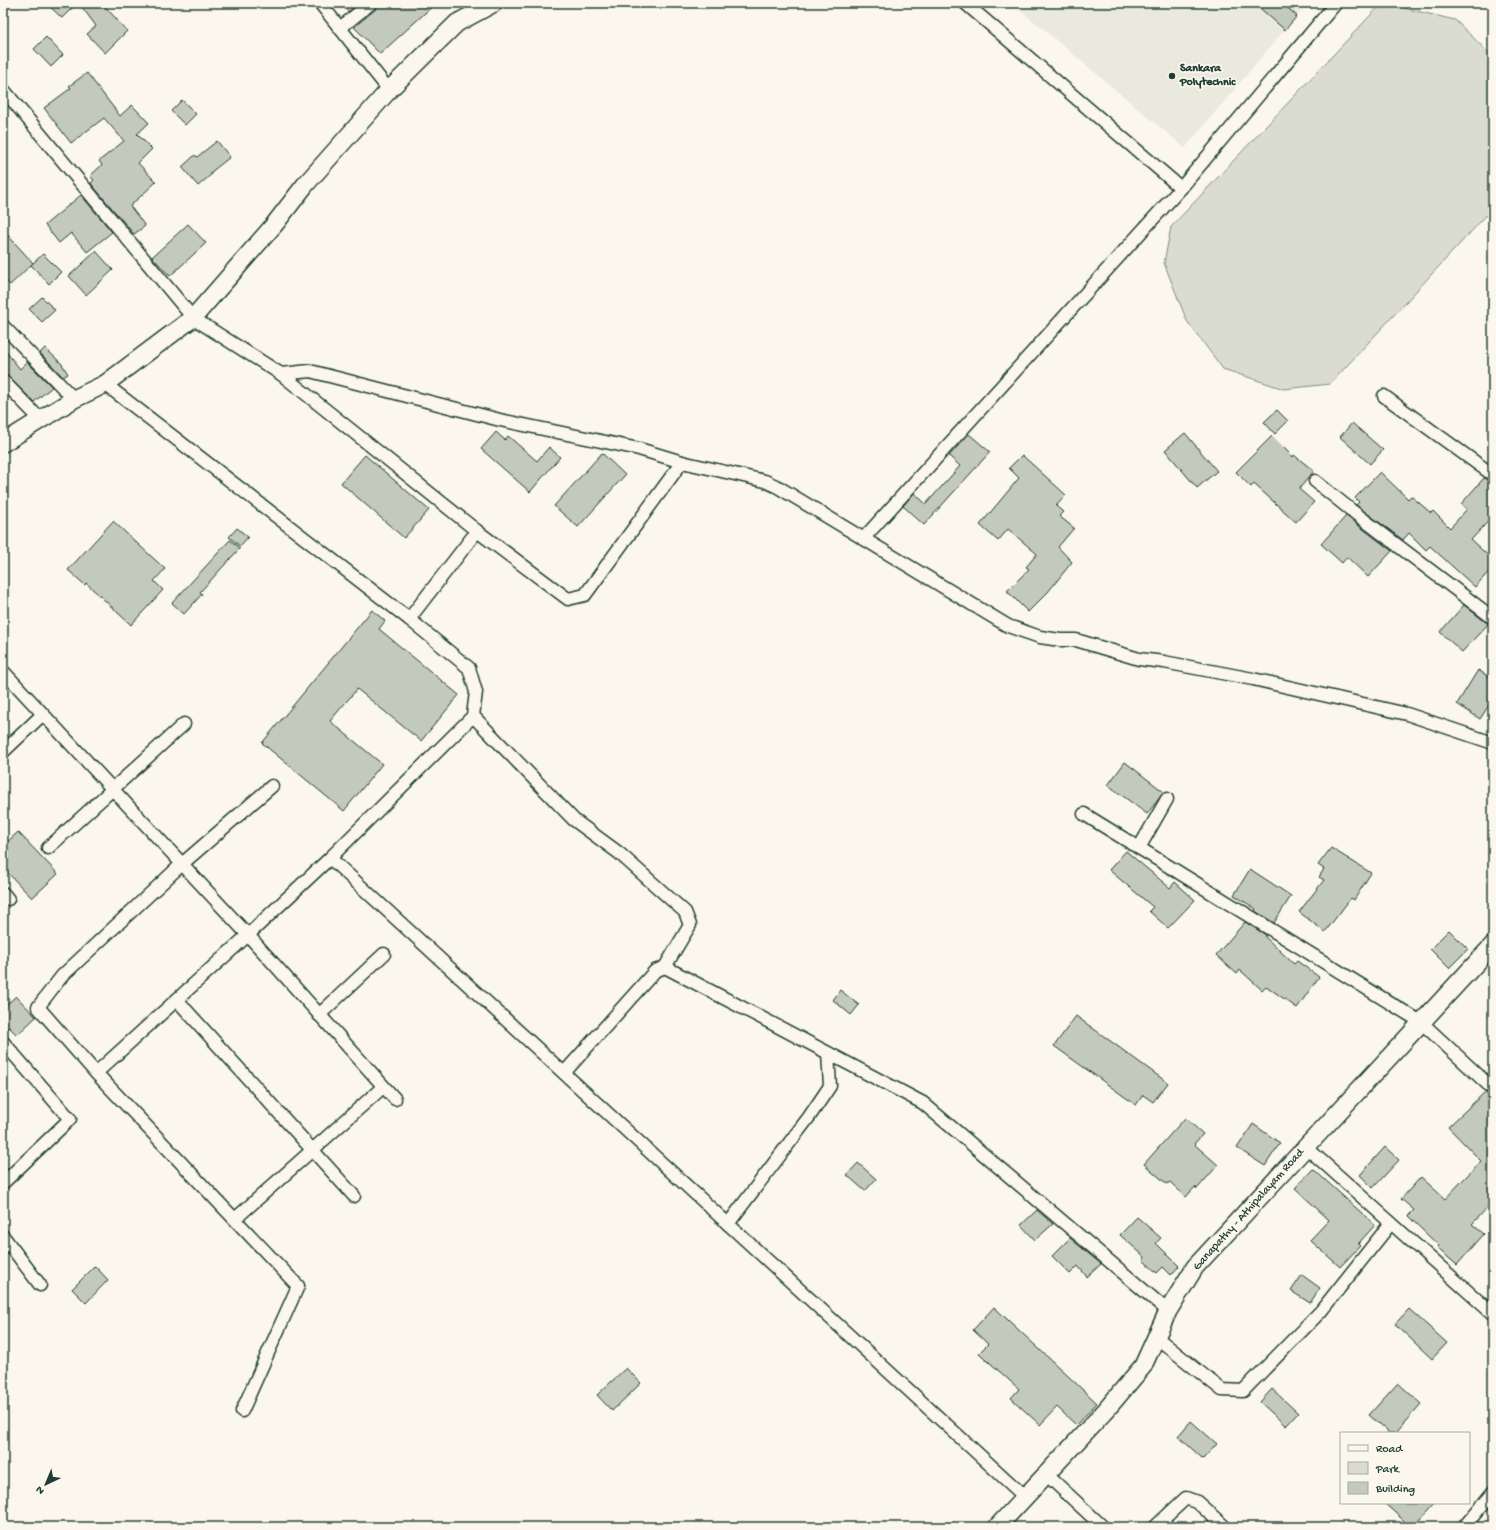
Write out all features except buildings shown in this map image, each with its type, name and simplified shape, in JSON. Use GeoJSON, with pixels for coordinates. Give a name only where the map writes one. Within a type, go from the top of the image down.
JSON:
{"type":"FeatureCollection","features":[{"type":"Feature","properties":{"kind":"main road"},"geometry":{"type":"LineString","coordinates":[[5,439],[41,420],[74,399],[105,384],[193,318],[274,225],[305,185],[389,90],[457,24],[494,3]]}},
{"type":"Feature","properties":{"kind":"main road","name":"Ganapathy - Athipalayam Road"},"geometry":{"type":"LineString","coordinates":[[996,1527],[1106,1410],[1143,1366],[1168,1311],[1195,1267],[1493,945]]}},
{"type":"Feature","properties":{"kind":"street"},"geometry":{"type":"LineString","coordinates":[[320,3],[389,90]]}},
{"type":"Feature","properties":{"kind":"street"},"geometry":{"type":"LineString","coordinates":[[340,28],[371,3]]}},
{"type":"Feature","properties":{"kind":"street"},"geometry":{"type":"LineString","coordinates":[[965,3],[1181,188]]}},
{"type":"Feature","properties":{"kind":"street"},"geometry":{"type":"LineString","coordinates":[[863,538],[1181,188],[1336,3]]}},
{"type":"Feature","properties":{"kind":"street"},"geometry":{"type":"LineString","coordinates":[[3,88],[193,318],[281,374],[477,531],[568,599],[585,595],[682,462]]}},
{"type":"Feature","properties":{"kind":"street"},"geometry":{"type":"LineString","coordinates":[[3,326],[74,399]]}},
{"type":"Feature","properties":{"kind":"street"},"geometry":{"type":"LineString","coordinates":[[281,374],[310,371],[500,420],[639,449],[682,462],[765,481],[863,538],[1008,626],[1040,637],[1060,640],[1076,640],[1139,659],[1164,662],[1252,679],[1407,714],[1493,742]]}},
{"type":"Feature","properties":{"kind":"street"},"geometry":{"type":"LineString","coordinates":[[3,381],[41,420]]}},
{"type":"Feature","properties":{"kind":"street"},"geometry":{"type":"LineString","coordinates":[[96,1073],[248,935],[330,858],[473,716],[476,692],[469,668],[409,619],[105,384]]}},
{"type":"Feature","properties":{"kind":"street"},"geometry":{"type":"LineString","coordinates":[[1384,396],[1493,475]]}},
{"type":"Feature","properties":{"kind":"street"},"geometry":{"type":"LineString","coordinates":[[1315,481],[1493,618]]}},
{"type":"Feature","properties":{"kind":"street"},"geometry":{"type":"LineString","coordinates":[[409,619],[477,531]]}},
{"type":"Feature","properties":{"kind":"street"},"geometry":{"type":"LineString","coordinates":[[3,671],[248,935],[395,1100]]}},
{"type":"Feature","properties":{"kind":"street"},"geometry":{"type":"LineString","coordinates":[[3,752],[43,714]]}},
{"type":"Feature","properties":{"kind":"street"},"geometry":{"type":"LineString","coordinates":[[473,716],[574,820],[619,853],[685,912],[690,925],[665,967],[655,971],[564,1073]]}},
{"type":"Feature","properties":{"kind":"street"},"geometry":{"type":"LineString","coordinates":[[48,848],[114,790],[184,724]]}},
{"type":"Feature","properties":{"kind":"street"},"geometry":{"type":"LineString","coordinates":[[242,1411],[298,1286],[96,1073],[38,1007],[62,976],[182,864],[272,786]]}},
{"type":"Feature","properties":{"kind":"street"},"geometry":{"type":"LineString","coordinates":[[1138,848],[1167,799]]}},
{"type":"Feature","properties":{"kind":"street"},"geometry":{"type":"LineString","coordinates":[[1084,814],[1421,1022],[1493,1089]]}},
{"type":"Feature","properties":{"kind":"street"},"geometry":{"type":"LineString","coordinates":[[330,858],[1025,1497]]}},
{"type":"Feature","properties":{"kind":"street"},"geometry":{"type":"LineString","coordinates":[[319,1015],[384,954]]}},
{"type":"Feature","properties":{"kind":"street"},"geometry":{"type":"LineString","coordinates":[[665,967],[923,1103],[1168,1311]]}},
{"type":"Feature","properties":{"kind":"street"},"geometry":{"type":"LineString","coordinates":[[177,1000],[354,1196]]}},
{"type":"Feature","properties":{"kind":"street"},"geometry":{"type":"LineString","coordinates":[[3,1042],[70,1119],[3,1183]]}},
{"type":"Feature","properties":{"kind":"street"},"geometry":{"type":"LineString","coordinates":[[728,1224],[809,1117],[830,1086],[828,1053]]}},
{"type":"Feature","properties":{"kind":"street"},"geometry":{"type":"LineString","coordinates":[[235,1219],[383,1087]]}},
{"type":"Feature","properties":{"kind":"street"},"geometry":{"type":"LineString","coordinates":[[1306,1147],[1493,1314]]}},
{"type":"Feature","properties":{"kind":"street"},"geometry":{"type":"LineString","coordinates":[[1156,1337],[1222,1390],[1243,1391],[1321,1311],[1391,1223]]}},
{"type":"Feature","properties":{"kind":"street"},"geometry":{"type":"LineString","coordinates":[[3,1236],[40,1285]]}},
{"type":"Feature","properties":{"kind":"street"},"geometry":{"type":"LineString","coordinates":[[1046,1474],[1103,1527]]}},
{"type":"Feature","properties":{"kind":"street"},"geometry":{"type":"LineString","coordinates":[[1470,1525],[1493,1492]]}},
{"type":"Feature","properties":{"kind":"street"},"geometry":{"type":"LineString","coordinates":[[1155,1527],[1186,1498],[1197,1502],[1225,1527]]}},
{"type":"Feature","properties":{"kind":"shaded area","name":"Sankara Polytechnic"},"geometry":{"type":"Polygon","coordinates":[[[1012,3],[1307,3],[1185,148],[1012,3]]]}},
{"type":"Feature","properties":{"kind":"green space"},"geometry":{"type":"Polygon","coordinates":[[[1382,3],[1455,20],[1493,57],[1493,208],[1330,384],[1284,389],[1223,369],[1187,321],[1164,263],[1171,227],[1382,3]]]}},
{"type":"Feature","properties":{"kind":"place","name":"Sankara Polytechnic"},"geometry":{"type":"Point","coordinates":[1172,76]}}]}
